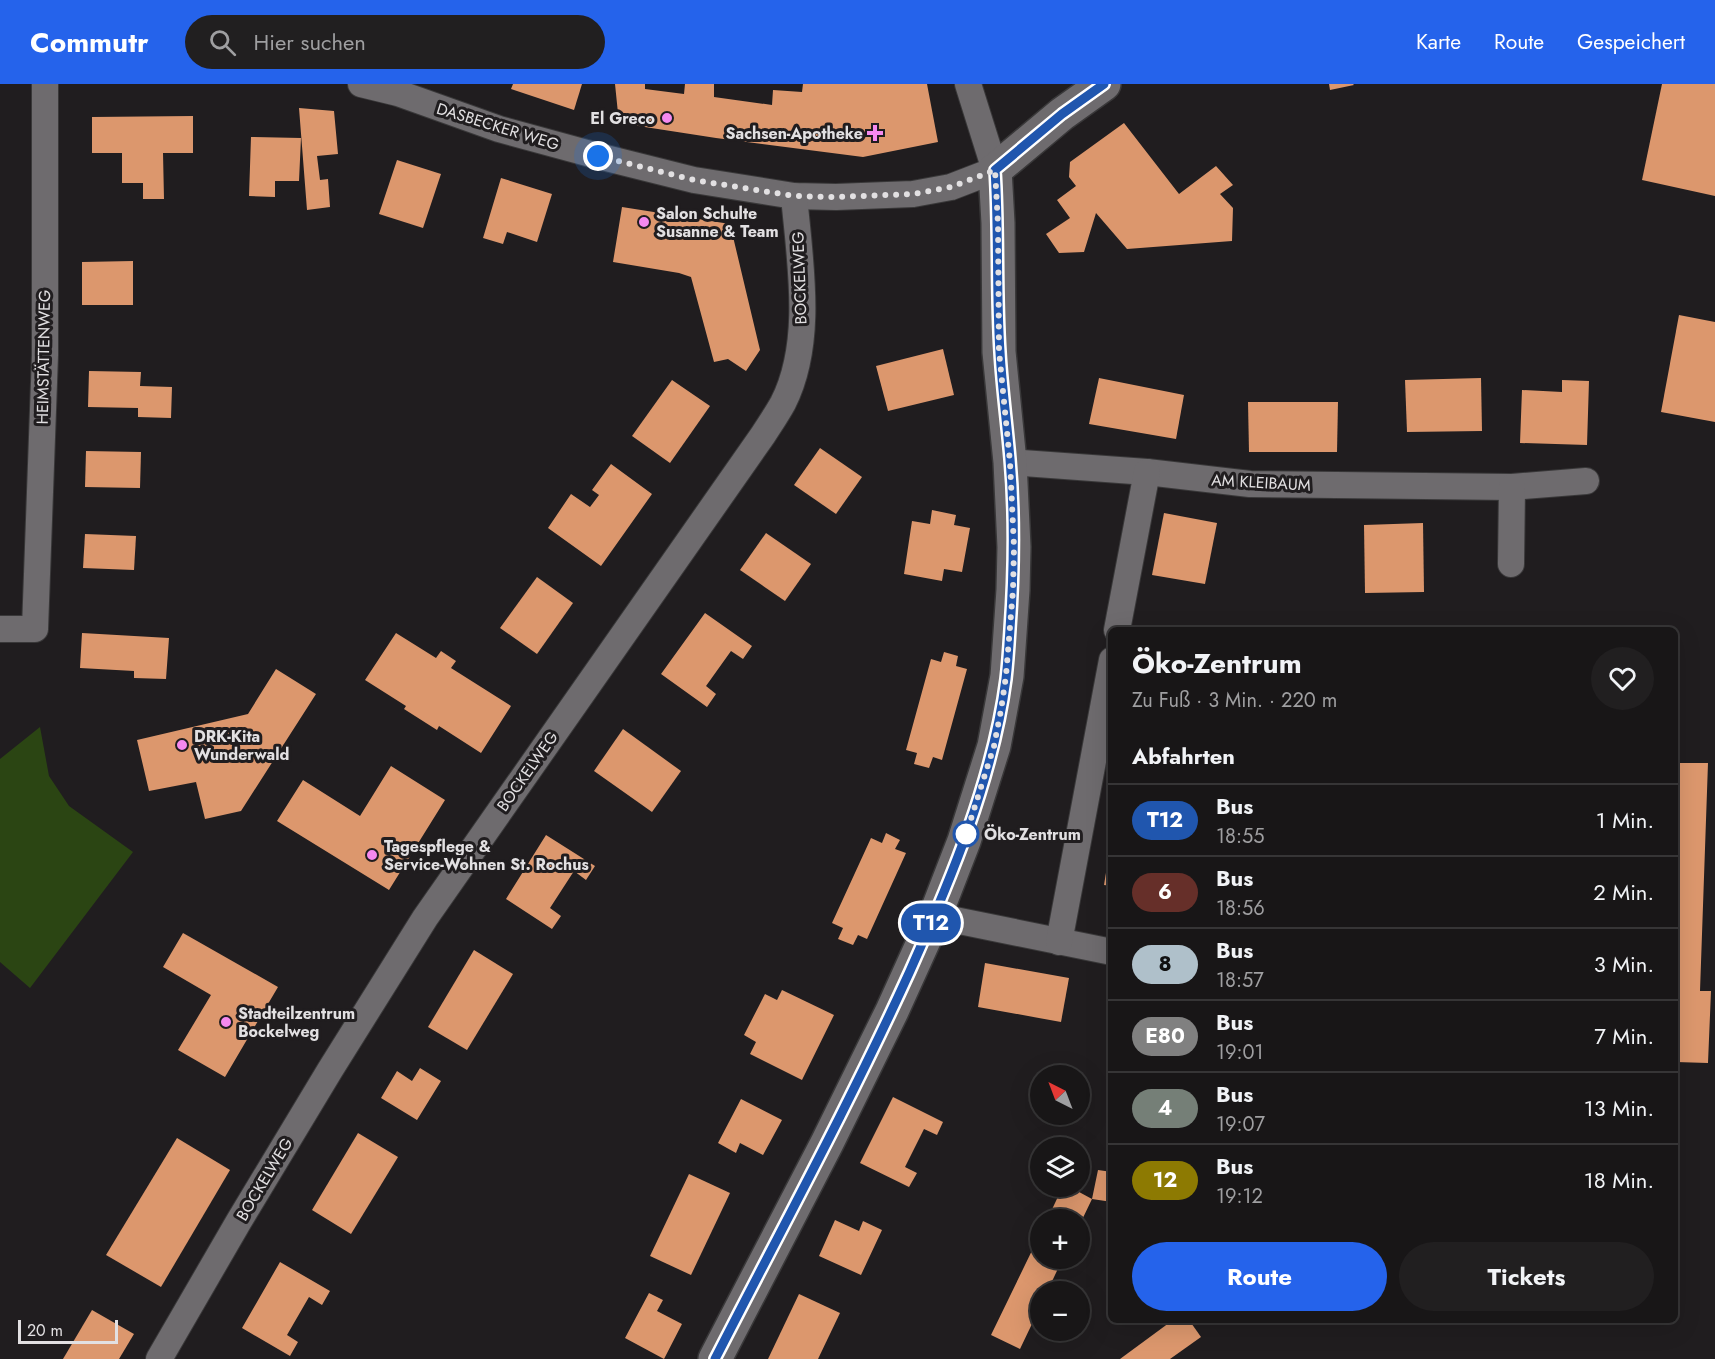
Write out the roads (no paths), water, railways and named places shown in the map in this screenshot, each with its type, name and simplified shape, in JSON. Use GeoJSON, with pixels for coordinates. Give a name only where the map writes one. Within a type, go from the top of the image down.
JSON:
{"type":"FeatureCollection","features":[{"type":"Feature","properties":{"kind":"street","name":"HEIMSTÄTTENWEG"},"geometry":{"type":"LineString","coordinates":[[0,629],[35,629],[45,356],[45,84]]}},
{"type":"Feature","properties":{"kind":"street","name":"DASBECKER WEG"},"geometry":{"type":"LineString","coordinates":[[361,84],[398,93],[499,129],[694,180],[794,196],[836,197],[913,194],[951,187],[995,170],[1062,114],[1104,84]]}},
{"type":"Feature","properties":{"kind":"street"},"geometry":{"type":"LineString","coordinates":[[715,1359],[827,1143],[892,1011],[935,916],[964,841],[994,746],[1006,676],[1014,547],[1010,462],[999,351],[998,224],[995,170],[968,84]]}},
{"type":"Feature","properties":{"kind":"street","name":"BOCKELWEG"},"geometry":{"type":"LineString","coordinates":[[159,1359],[239,1221],[425,918],[763,435],[783,402],[797,365],[803,323],[800,251],[794,196]]}},
{"type":"Feature","properties":{"kind":"street","name":"AM KLEIBAUM"},"geometry":{"type":"LineString","coordinates":[[1010,462],[1147,472],[1250,484],[1512,487],[1586,481]]}},
{"type":"Feature","properties":{"kind":"street"},"geometry":{"type":"LineString","coordinates":[[1118,627],[1147,472]]}},
{"type":"Feature","properties":{"kind":"street"},"geometry":{"type":"LineString","coordinates":[[1511,564],[1512,487]]}},
{"type":"Feature","properties":{"kind":"street"},"geometry":{"type":"LineString","coordinates":[[1059,942],[1108,681]]}},
{"type":"Feature","properties":{"kind":"street"},"geometry":{"type":"LineString","coordinates":[[935,916],[1108,951]]}},
{"type":"Feature","properties":{"kind":"place","name":"El Greco"},"geometry":{"type":"Point","coordinates":[667,118]}},
{"type":"Feature","properties":{"kind":"place","name":"Sachsen-Apotheke"},"geometry":{"type":"Point","coordinates":[875,133]}},
{"type":"Feature","properties":{"kind":"place","name":"Salon Schulte Susanne & Team"},"geometry":{"type":"Point","coordinates":[644,222]}},
{"type":"Feature","properties":{"kind":"place","name":"DRK-Kita Wunderwald"},"geometry":{"type":"Point","coordinates":[182,745]}},
{"type":"Feature","properties":{"kind":"place","name":"Öko-Zentrum"},"geometry":{"type":"Point","coordinates":[966,834]}},
{"type":"Feature","properties":{"kind":"place","name":"Tagespflege & Service-Wohnen St. Rochus"},"geometry":{"type":"Point","coordinates":[372,855]}},
{"type":"Feature","properties":{"kind":"place","name":"Stadteilzentrum Bockelweg"},"geometry":{"type":"Point","coordinates":[226,1022]}}]}
